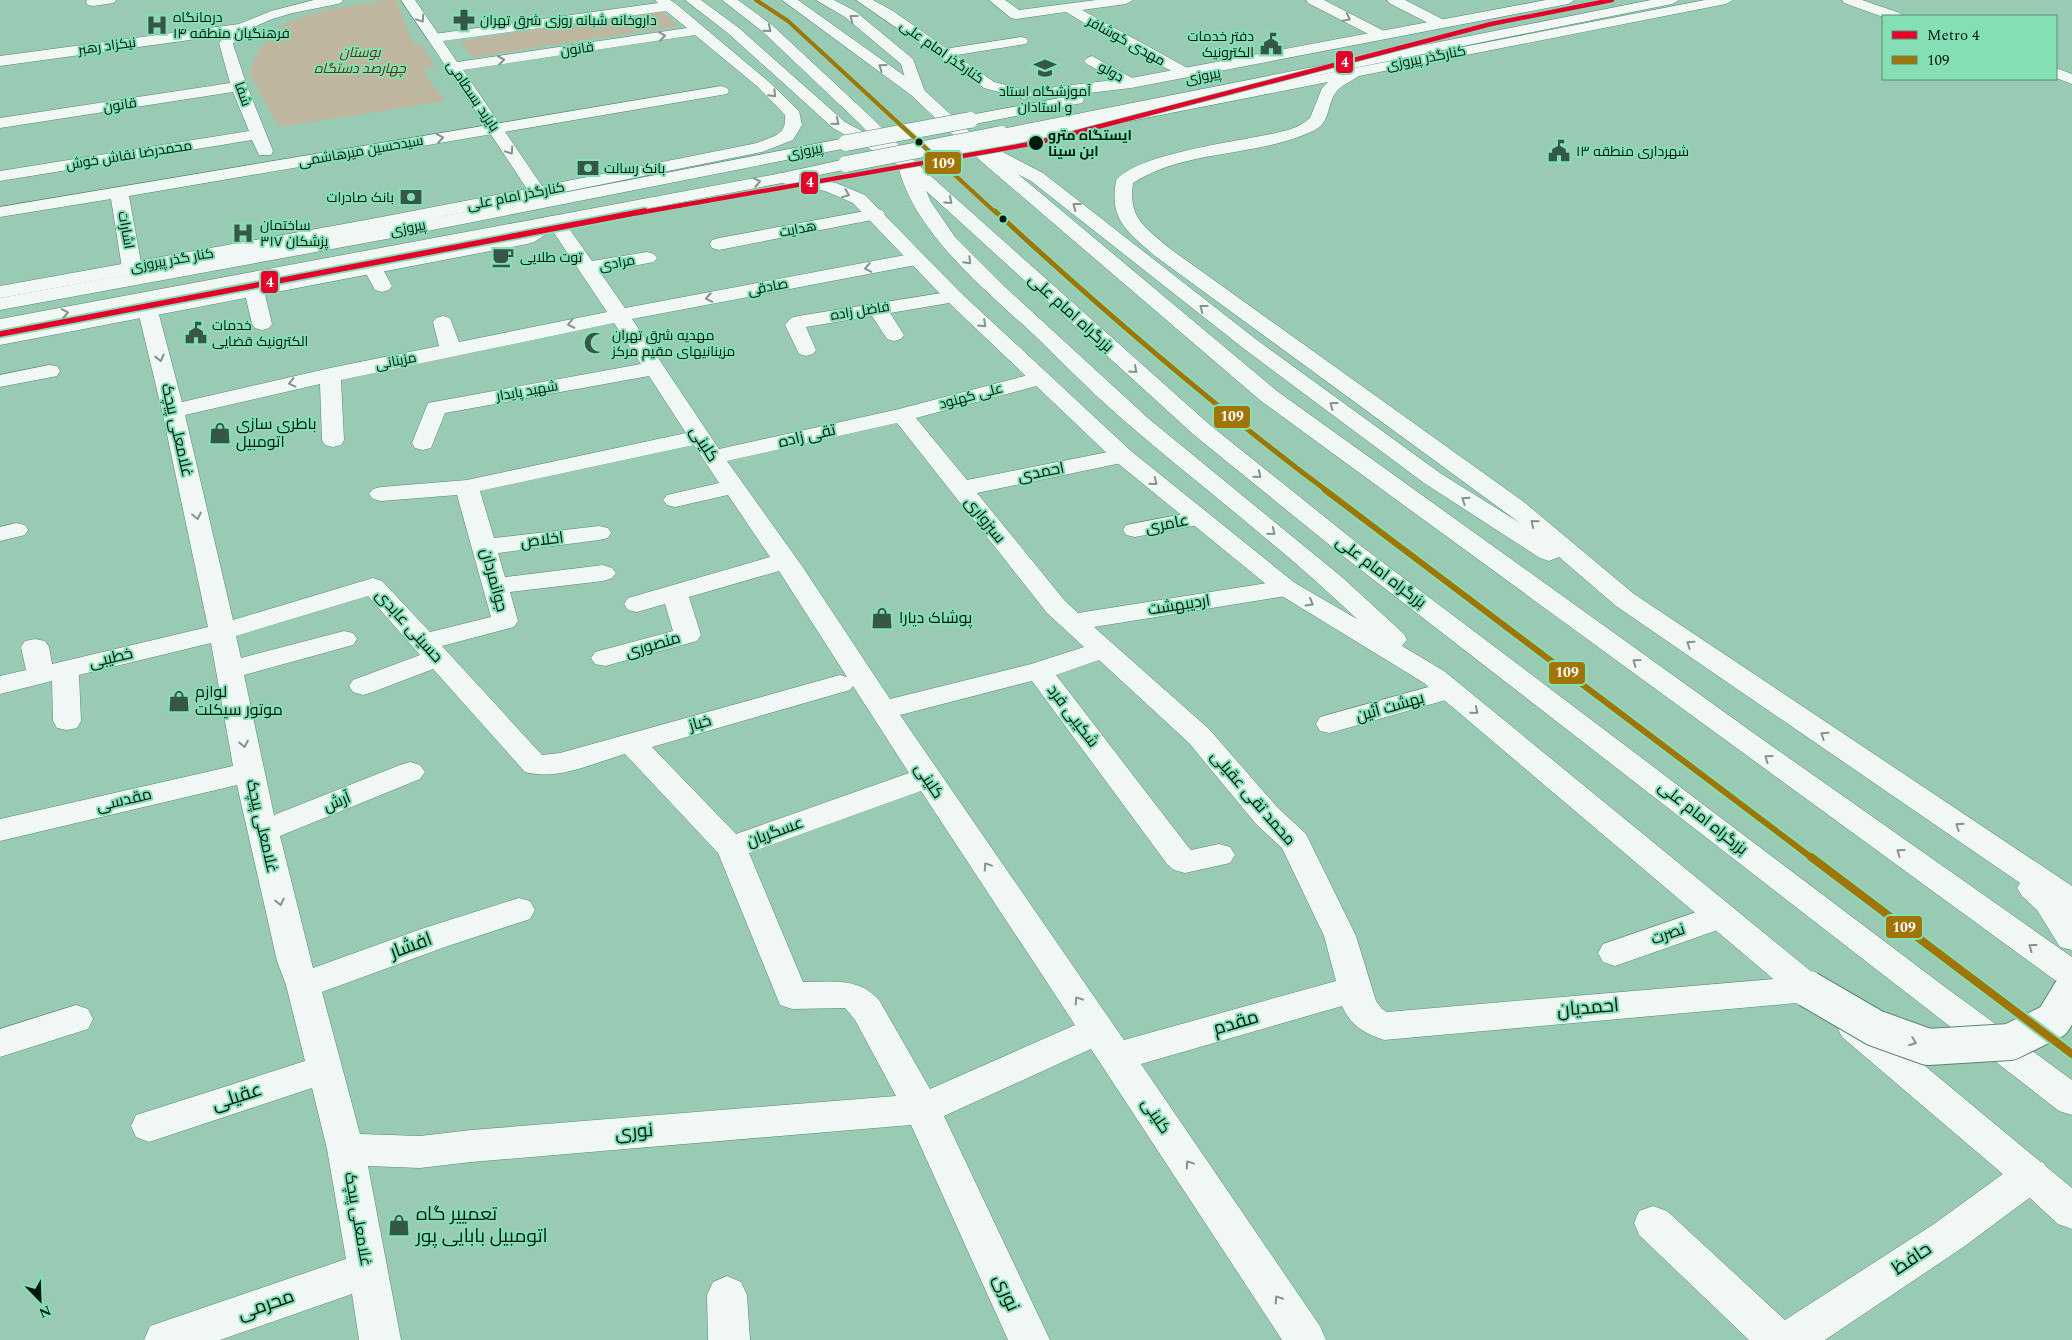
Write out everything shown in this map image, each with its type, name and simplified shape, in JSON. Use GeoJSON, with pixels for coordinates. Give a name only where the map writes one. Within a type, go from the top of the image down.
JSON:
{"type":"FeatureCollection","features":[{"type":"Feature","properties":{"kind":"main road"},"geometry":{"type":"LineString","coordinates":[[93,2],[109,0]]}},
{"type":"Feature","properties":{"kind":"main road"},"geometry":{"type":"LineString","coordinates":[[243,28],[284,12],[336,0]]}},
{"type":"Feature","properties":{"kind":"main road","name":"بایزید بسطامی"},"geometry":{"type":"LineString","coordinates":[[408,0],[538,193]]}},
{"type":"Feature","properties":{"kind":"main road"},"geometry":{"type":"LineString","coordinates":[[692,0],[734,31],[839,125],[904,158]]}},
{"type":"Feature","properties":{"kind":"main road","name":"بزرگراه امام علی"},"geometry":{"type":"LineString","coordinates":[[729,0],[767,28],[904,158],[1175,406],[1337,538],[1925,990],[2072,1100]]}},
{"type":"Feature","properties":{"kind":"main road"},"geometry":{"type":"LineString","coordinates":[[789,0],[1037,177],[1250,344],[1432,478],[1495,520],[1625,600],[2072,902]]}},
{"type":"Feature","properties":{"kind":"main road"},"geometry":{"type":"LineString","coordinates":[[823,0],[850,14],[908,62],[917,92]]}},
{"type":"Feature","properties":{"kind":"main road","name":"کنارگذر امام علی"},"geometry":{"type":"LineString","coordinates":[[864,0],[888,14],[989,85],[1024,94]]}},
{"type":"Feature","properties":{"kind":"main road"},"geometry":{"type":"LineString","coordinates":[[996,0],[1014,14],[1126,0]]}},
{"type":"Feature","properties":{"kind":"main road"},"geometry":{"type":"LineString","coordinates":[[1313,0],[1381,35]]}},
{"type":"Feature","properties":{"kind":"main road"},"geometry":{"type":"LineString","coordinates":[[1394,0],[1442,24]]}},
{"type":"Feature","properties":{"kind":"main road","name":"پیروزی"},"geometry":{"type":"LineString","coordinates":[[0,304],[397,225],[846,143],[891,135],[971,131],[1103,95],[1557,3],[1611,0]]}},
{"type":"Feature","properties":{"kind":"main road","name":"پیروزی"},"geometry":{"type":"LineString","coordinates":[[0,339],[146,304],[555,221],[782,178],[904,158],[1405,58],[1581,18],[1672,0]]}},
{"type":"Feature","properties":{"kind":"main road","name":"کنارگذر پیروزی"},"geometry":{"type":"LineString","coordinates":[[1005,137],[1357,71],[1405,58],[1726,0]]}},
{"type":"Feature","properties":{"kind":"main road"},"geometry":{"type":"LineString","coordinates":[[1849,0],[1892,15]]}},
{"type":"Feature","properties":{"kind":"main road","name":"قانون"},"geometry":{"type":"LineString","coordinates":[[434,38],[666,3]]}},
{"type":"Feature","properties":{"kind":"main road","name":"کنارگذر امام علی"},"geometry":{"type":"LineString","coordinates":[[397,225],[538,193],[723,156],[762,147],[787,136],[794,125],[793,114],[763,84],[666,3]]}},
{"type":"Feature","properties":{"kind":"main road"},"geometry":{"type":"LineString","coordinates":[[1024,94],[1131,83],[1557,3],[1581,18]]}},
{"type":"Feature","properties":{"kind":"main road","name":"مهدی کوشافر"},"geometry":{"type":"LineString","coordinates":[[1068,8],[1121,39],[1186,73]]}},
{"type":"Feature","properties":{"kind":"main road"},"geometry":{"type":"LineString","coordinates":[[1028,13],[1048,28]]}},
{"type":"Feature","properties":{"kind":"main road","name":"نیکزاد رهبر"},"geometry":{"type":"LineString","coordinates":[[0,61],[243,28]]}},
{"type":"Feature","properties":{"kind":"main road","name":"شفا"},"geometry":{"type":"LineString","coordinates":[[243,28],[231,36],[226,43],[239,86],[271,166]]}},
{"type":"Feature","properties":{"kind":"main road","name":"قانون"},"geometry":{"type":"LineString","coordinates":[[453,67],[700,30]]}},
{"type":"Feature","properties":{"kind":"main road"},"geometry":{"type":"LineString","coordinates":[[1121,39],[1149,34]]}},
{"type":"Feature","properties":{"kind":"main road"},"geometry":{"type":"LineString","coordinates":[[944,53],[1021,41]]}},
{"type":"Feature","properties":{"kind":"main road","name":"دولو"},"geometry":{"type":"LineString","coordinates":[[1092,61],[1131,83]]}},
{"type":"Feature","properties":{"kind":"main road"},"geometry":{"type":"LineString","coordinates":[[1357,71],[1330,88],[1318,120],[1304,130],[1289,135],[1161,162],[1139,172],[1125,182],[1122,206],[1126,219],[1162,252],[1515,507],[1625,600]]}},
{"type":"Feature","properties":{"kind":"main road"},"geometry":{"type":"LineString","coordinates":[[2057,73],[2072,79]]}},
{"type":"Feature","properties":{"kind":"main road","name":"قانون"},"geometry":{"type":"LineString","coordinates":[[0,123],[239,86]]}},
{"type":"Feature","properties":{"kind":"main road","name":"سیدحسین میرهاشمی"},"geometry":{"type":"LineString","coordinates":[[0,212],[721,91]]}},
{"type":"Feature","properties":{"kind":"main road"},"geometry":{"type":"LineString","coordinates":[[1024,94],[1103,95]]}},
{"type":"Feature","properties":{"kind":"main road"},"geometry":{"type":"LineString","coordinates":[[971,131],[1269,396],[2072,975]]}},
{"type":"Feature","properties":{"kind":"main road","name":"محمدرضا نقاش خوش"},"geometry":{"type":"LineString","coordinates":[[0,176],[258,134]]}},
{"type":"Feature","properties":{"kind":"main road"},"geometry":{"type":"LineString","coordinates":[[891,135],[906,141],[908,149],[904,158],[909,175],[922,202],[948,241],[997,290],[1141,424],[1334,583],[1442,684],[1911,1073],[2056,1197]]}},
{"type":"Feature","properties":{"kind":"main road"},"geometry":{"type":"LineString","coordinates":[[850,167],[1005,137]]}},
{"type":"Feature","properties":{"kind":"main road"},"geometry":{"type":"LineString","coordinates":[[782,178],[837,190],[859,199],[876,214],[916,259],[954,297],[1123,456],[1286,588],[1442,684]]}},
{"type":"Feature","properties":{"kind":"main road","name":"اشارات"},"geometry":{"type":"LineString","coordinates":[[119,192],[132,268]]}},
{"type":"Feature","properties":{"kind":"main road","name":"هدایت"},"geometry":{"type":"LineString","coordinates":[[719,244],[876,214]]}},
{"type":"Feature","properties":{"kind":"main road","name":"پیروزی"},"geometry":{"type":"LineString","coordinates":[[0,325],[254,290],[373,268],[527,238],[555,221]]}},
{"type":"Feature","properties":{"kind":"main road","name":"کلینی"},"geometry":{"type":"LineString","coordinates":[[555,221],[733,487],[786,561],[927,778],[1305,1340]]}},
{"type":"Feature","properties":{"kind":"main road","name":"کنار گذر پیروزی"},"geometry":{"type":"LineString","coordinates":[[0,292],[371,225],[397,225]]}},
{"type":"Feature","properties":{"kind":"main road","name":"مرادی"},"geometry":{"type":"LineString","coordinates":[[587,268],[647,258]]}},
{"type":"Feature","properties":{"kind":"main road","name":"صادقی"},"geometry":{"type":"LineString","coordinates":[[619,314],[916,259]]}},
{"type":"Feature","properties":{"kind":"main road"},"geometry":{"type":"LineString","coordinates":[[373,268],[382,286]]}},
{"type":"Feature","properties":{"kind":"main road"},"geometry":{"type":"LineString","coordinates":[[254,290],[262,324]]}},
{"type":"Feature","properties":{"kind":"main road","name":"فاضل زاده"},"geometry":{"type":"LineString","coordinates":[[806,350],[795,325],[798,322],[954,297]]}},
{"type":"Feature","properties":{"kind":"main road","name":"غلامعلی پیچک"},"geometry":{"type":"LineString","coordinates":[[146,304],[174,410],[263,832],[294,961],[303,985],[346,1149],[380,1340]]}},
{"type":"Feature","properties":{"kind":"main road"},"geometry":{"type":"LineString","coordinates":[[877,308],[894,335]]}},
{"type":"Feature","properties":{"kind":"main road","name":"مزینانی"},"geometry":{"type":"LineString","coordinates":[[174,410],[330,374],[619,314]]}},
{"type":"Feature","properties":{"kind":"main road"},"geometry":{"type":"LineString","coordinates":[[443,322],[451,350]]}},
{"type":"Feature","properties":{"kind":"main road","name":"شهید پایدار"},"geometry":{"type":"LineString","coordinates":[[423,443],[436,408],[655,368]]}},
{"type":"Feature","properties":{"kind":"main road"},"geometry":{"type":"LineString","coordinates":[[0,381],[49,371]]}},
{"type":"Feature","properties":{"kind":"main road"},"geometry":{"type":"LineString","coordinates":[[330,374],[332,440]]}},
{"type":"Feature","properties":{"kind":"main road","name":"علی کهنود"},"geometry":{"type":"LineString","coordinates":[[902,415],[1040,378]]}},
{"type":"Feature","properties":{"kind":"main road","name":"تقی زاده"},"geometry":{"type":"LineString","coordinates":[[381,494],[467,487],[902,415]]}},
{"type":"Feature","properties":{"kind":"main road","name":"سبزواری"},"geometry":{"type":"LineString","coordinates":[[902,415],[1056,607],[1072,622]]}},
{"type":"Feature","properties":{"kind":"main road","name":"احمدی"},"geometry":{"type":"LineString","coordinates":[[960,489],[1123,456]]}},
{"type":"Feature","properties":{"kind":"main road","name":"جوانمردان"},"geometry":{"type":"LineString","coordinates":[[431,650],[505,621],[467,487]]}},
{"type":"Feature","properties":{"kind":"main road"},"geometry":{"type":"LineString","coordinates":[[675,500],[733,487]]}},
{"type":"Feature","properties":{"kind":"main road","name":"عامری"},"geometry":{"type":"LineString","coordinates":[[1135,530],[1199,518]]}},
{"type":"Feature","properties":{"kind":"main road","name":"اخلاص"},"geometry":{"type":"LineString","coordinates":[[485,546],[599,533]]}},
{"type":"Feature","properties":{"kind":"main road"},"geometry":{"type":"LineString","coordinates":[[637,604],[786,561]]}},
{"type":"Feature","properties":{"kind":"main road"},"geometry":{"type":"LineString","coordinates":[[496,586],[603,573]]}},
{"type":"Feature","properties":{"kind":"main road","name":"حسینی عابدی"},"geometry":{"type":"LineString","coordinates":[[222,632],[373,586],[535,765],[560,763]]}},
{"type":"Feature","properties":{"kind":"main road","name":"اردیبهشت"},"geometry":{"type":"LineString","coordinates":[[1072,622],[1286,588]]}},
{"type":"Feature","properties":{"kind":"main road","name":"منصوری"},"geometry":{"type":"LineString","coordinates":[[605,658],[688,635],[675,593]]}},
{"type":"Feature","properties":{"kind":"main road","name":"محمد تقی عقیلی"},"geometry":{"type":"LineString","coordinates":[[1072,622],[1199,736],[1267,816],[1295,842],[1340,936],[1360,1007],[1370,1019]]}},
{"type":"Feature","properties":{"kind":"main road","name":"خطیبی"},"geometry":{"type":"LineString","coordinates":[[0,685],[222,632]]}},
{"type":"Feature","properties":{"kind":"main road"},"geometry":{"type":"LineString","coordinates":[[230,670],[344,639]]}},
{"type":"Feature","properties":{"kind":"main road"},"geometry":{"type":"LineString","coordinates":[[35,647],[53,672],[67,721]]}},
{"type":"Feature","properties":{"kind":"main road"},"geometry":{"type":"LineString","coordinates":[[363,686],[431,650]]}},
{"type":"Feature","properties":{"kind":"main road"},"geometry":{"type":"LineString","coordinates":[[1039,671],[1104,650]]}},
{"type":"Feature","properties":{"kind":"main road","name":"شکیبی فرد"},"geometry":{"type":"LineString","coordinates":[[883,710],[1039,671],[1178,856],[1186,862],[1219,855]]}},
{"type":"Feature","properties":{"kind":"main road","name":"خباز"},"geometry":{"type":"LineString","coordinates":[[560,763],[840,684]]}},
{"type":"Feature","properties":{"kind":"main road","name":"بهشت آئین"},"geometry":{"type":"LineString","coordinates":[[1330,724],[1442,684]]}},
{"type":"Feature","properties":{"kind":"main road","name":"عسگریان"},"geometry":{"type":"LineString","coordinates":[[631,743],[731,848],[927,778]]}},
{"type":"Feature","properties":{"kind":"main road","name":"مقدسی"},"geometry":{"type":"LineString","coordinates":[[0,830],[249,772]]}},
{"type":"Feature","properties":{"kind":"main road","name":"آرش"},"geometry":{"type":"LineString","coordinates":[[263,832],[410,772]]}},
{"type":"Feature","properties":{"kind":"main road"},"geometry":{"type":"LineString","coordinates":[[1980,840],[2048,902],[2072,938]]}},
{"type":"Feature","properties":{"kind":"main road","name":"نوری"},"geometry":{"type":"LineString","coordinates":[[731,848],[792,996],[845,995],[857,998],[868,1010],[922,1109],[1029,1340]]}},
{"type":"Feature","properties":{"kind":"main road","name":"افشار"},"geometry":{"type":"LineString","coordinates":[[303,985],[432,938],[519,910]]}},
{"type":"Feature","properties":{"kind":"main road","name":"نصرت"},"geometry":{"type":"LineString","coordinates":[[1615,952],[1720,916]]}},
{"type":"Feature","properties":{"kind":"main road","name":"مقدم"},"geometry":{"type":"LineString","coordinates":[[1107,1043],[1355,989]]}},
{"type":"Feature","properties":{"kind":"main road"},"geometry":{"type":"LineString","coordinates":[[1808,989],[1875,1028],[1928,1047],[2010,1042],[2052,1021],[2072,990]]}},
{"type":"Feature","properties":{"kind":"main road","name":"احمدیان"},"geometry":{"type":"LineString","coordinates":[[1370,1019],[1384,1026],[1808,989]]}},
{"type":"Feature","properties":{"kind":"main road"},"geometry":{"type":"LineString","coordinates":[[0,1043],[76,1019]]}},
{"type":"Feature","properties":{"kind":"main road","name":"نوری"},"geometry":{"type":"LineString","coordinates":[[346,1149],[420,1152],[481,1145],[922,1109],[1107,1043]]}},
{"type":"Feature","properties":{"kind":"main road","name":"عقیلی"},"geometry":{"type":"LineString","coordinates":[[149,1126],[326,1069]]}},
{"type":"Feature","properties":{"kind":"main road","name":"حافظ"},"geometry":{"type":"LineString","coordinates":[[1790,1340],[1948,1236],[2056,1197]]}},
{"type":"Feature","properties":{"kind":"main road"},"geometry":{"type":"LineString","coordinates":[[1654,1223],[1778,1340]]}},
{"type":"Feature","properties":{"kind":"main road","name":"محرمی"},"geometry":{"type":"LineString","coordinates":[[165,1340],[368,1270]]}},
{"type":"Feature","properties":{"kind":"main road"},"geometry":{"type":"LineString","coordinates":[[727,1295],[729,1340]]}},
{"type":"Feature","properties":{"kind":"green space","name":"بوستان چهارصد دستگاه"},"geometry":{"type":"Polygon","coordinates":[[[385,0],[396,0],[414,45],[422,45],[435,67],[423,69],[427,78],[446,101],[279,127],[249,74],[268,38],[278,29],[301,17],[385,0]]]}},
{"type":"Feature","properties":{"kind":"green space"},"geometry":{"type":"Polygon","coordinates":[[[662,11],[678,26],[472,57],[460,41],[662,11]]]}},
{"type":"Feature","properties":{"kind":"metro line","name":"4"},"geometry":{"type":"LineString","coordinates":[[0,334],[578,223],[1036,143],[1491,24],[1612,0]]}},
{"type":"Feature","properties":{"kind":"transit line","name":"109"},"geometry":{"type":"LineString","coordinates":[[756,0],[788,21],[1077,287],[1268,447],[2072,1054]]}},
{"type":"Feature","properties":{"kind":"place","name":"داروخانه شبانه روزی شرق تهران"},"geometry":{"type":"Point","coordinates":[464,20]}},
{"type":"Feature","properties":{"kind":"place","name":"درمانگاه فرهنگیان منطقه ۱۴"},"geometry":{"type":"Point","coordinates":[157,25]}},
{"type":"Feature","properties":{"kind":"place","name":"دفتر خدمات الکترونیک"},"geometry":{"type":"Point","coordinates":[1271,44]}},
{"type":"Feature","properties":{"kind":"place","name":"آموزشگاه استاد و استادان"},"geometry":{"type":"Point","coordinates":[1045,68]}},
{"type":"Feature","properties":{"kind":"place","name":"ایستگاه مترو ابن سینا"},"geometry":{"type":"Point","coordinates":[1036,143]}},
{"type":"Feature","properties":{"kind":"place","name":"شهرداری منطقه ۱۳"},"geometry":{"type":"Point","coordinates":[1559,151]}},
{"type":"Feature","properties":{"kind":"place","name":"بانک رسالت"},"geometry":{"type":"Point","coordinates":[588,168]}},
{"type":"Feature","properties":{"kind":"place","name":"بانک صادرات"},"geometry":{"type":"Point","coordinates":[411,197]}},
{"type":"Feature","properties":{"kind":"place","name":"ساختمان پزشکان ۳۱۷"},"geometry":{"type":"Point","coordinates":[243,233]}},
{"type":"Feature","properties":{"kind":"place","name":"توت طلایی"},"geometry":{"type":"Point","coordinates":[503,257]}},
{"type":"Feature","properties":{"kind":"place","name":"خدمات الکترونیک قضایی"},"geometry":{"type":"Point","coordinates":[196,333]}},
{"type":"Feature","properties":{"kind":"place","name":"مهدیه شرق تهران مزینانیهای مقیم مرکز"},"geometry":{"type":"Point","coordinates":[595,343]}},
{"type":"Feature","properties":{"kind":"place","name":"باطری سازی اتومبیل"},"geometry":{"type":"Point","coordinates":[220,433]}},
{"type":"Feature","properties":{"kind":"place","name":"پوشاک دیارا"},"geometry":{"type":"Point","coordinates":[882,618]}},
{"type":"Feature","properties":{"kind":"place","name":"لوازم موتور سیکلت"},"geometry":{"type":"Point","coordinates":[179,701]}},
{"type":"Feature","properties":{"kind":"place","name":"تعمییر گاه اتومبیل بابایی پور"},"geometry":{"type":"Point","coordinates":[399,1225]}}]}
